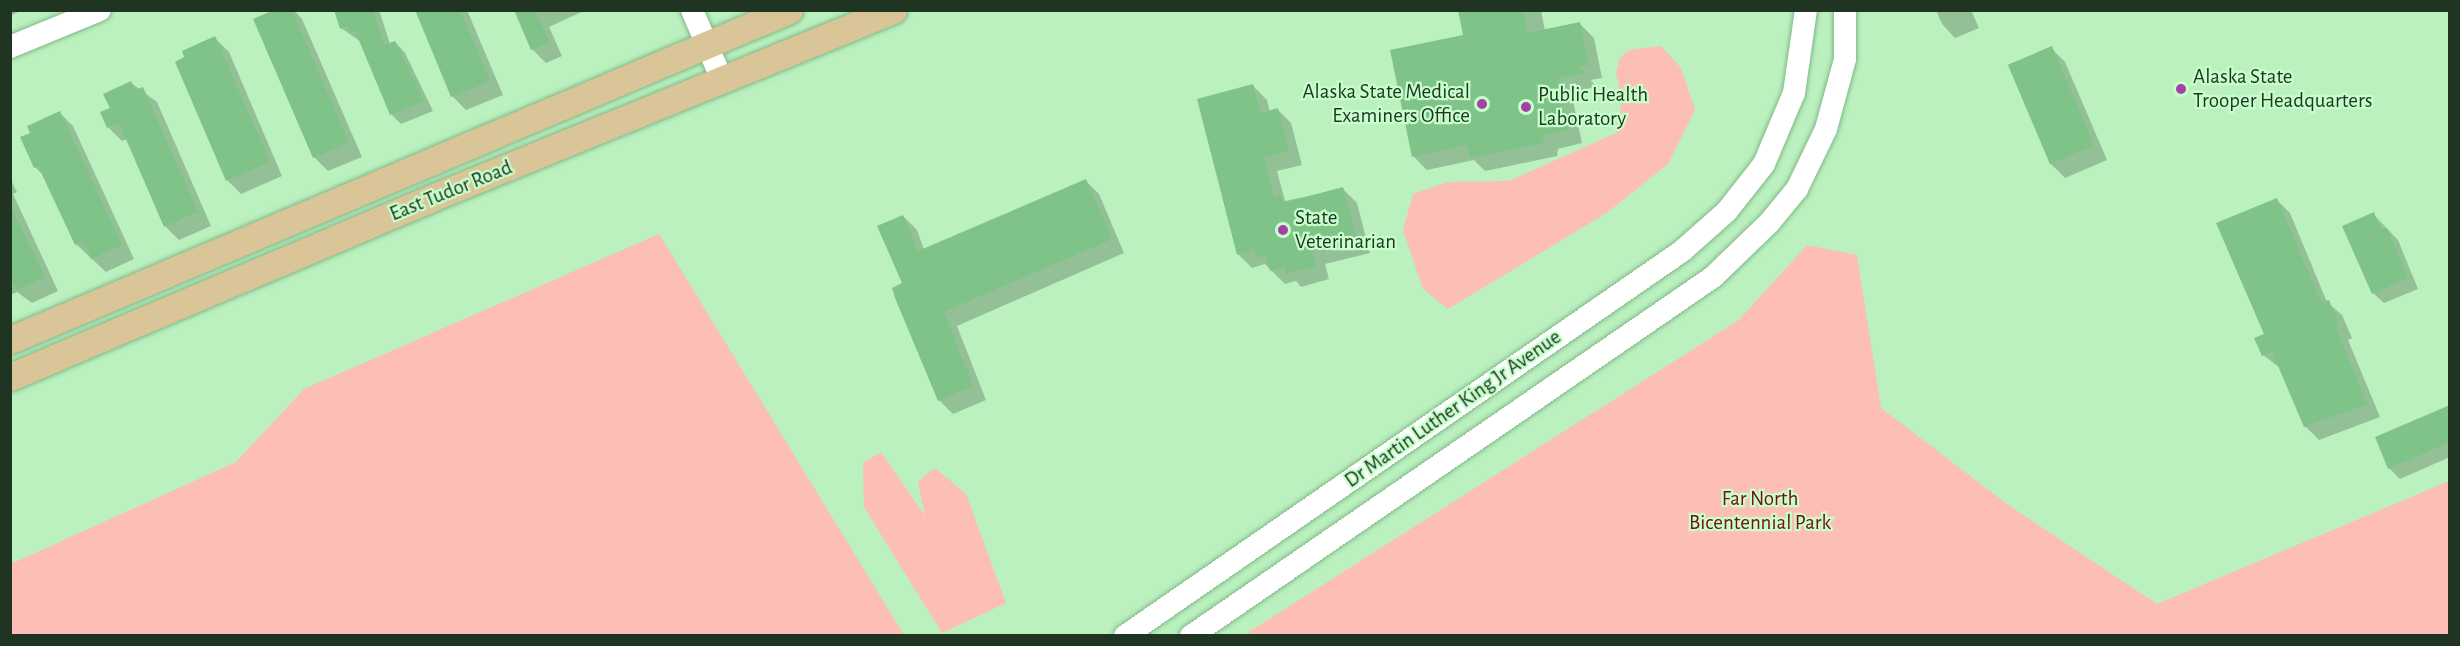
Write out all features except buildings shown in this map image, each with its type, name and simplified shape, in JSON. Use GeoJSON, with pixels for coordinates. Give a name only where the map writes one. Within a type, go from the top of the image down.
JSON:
{"type":"FeatureCollection","features":[{"type":"Feature","properties":{"kind":"main road","name":"East Tudor Road"},"geometry":{"type":"LineString","coordinates":[[10,340],[789,10]]}},
{"type":"Feature","properties":{"kind":"main road","name":"East Tudor Road"},"geometry":{"type":"LineString","coordinates":[[10,377],[893,10]]}},
{"type":"Feature","properties":{"kind":"street"},"geometry":{"type":"LineString","coordinates":[[10,47],[100,10]]}},
{"type":"Feature","properties":{"kind":"street"},"geometry":{"type":"LineString","coordinates":[[692,10],[722,80]]}},
{"type":"Feature","properties":{"kind":"street","name":"Dr Martin Luther King Jr Avenue"},"geometry":{"type":"LineString","coordinates":[[1125,636],[1682,251],[1727,211],[1764,164],[1794,93],[1806,10]]}},
{"type":"Feature","properties":{"kind":"street","name":"Dr Martin Luther King Jr Avenue"},"geometry":{"type":"LineString","coordinates":[[1191,636],[1713,277],[1769,223],[1797,189],[1826,129],[1845,59],[1845,10]]}},
{"type":"Feature","properties":{"kind":"green space"},"geometry":{"type":"Polygon","coordinates":[[[1661,46],[1681,68],[1695,110],[1668,164],[1608,212],[1448,309],[1423,289],[1403,230],[1413,194],[1448,182],[1509,181],[1616,133],[1622,100],[1616,73],[1620,58],[1629,50],[1661,46]]]}},
{"type":"Feature","properties":{"kind":"green space"},"geometry":{"type":"Polygon","coordinates":[[[659,234],[904,635],[11,635],[11,564],[236,462],[304,389],[659,234]]]}},
{"type":"Feature","properties":{"kind":"green space","name":"Far North Bicentennial Park"},"geometry":{"type":"Polygon","coordinates":[[[1807,245],[1857,255],[1881,408],[2007,504],[2157,604],[2449,481],[2449,635],[1244,635],[1739,320],[1807,245]]]}},
{"type":"Feature","properties":{"kind":"green space"},"geometry":{"type":"Polygon","coordinates":[[[881,452],[925,516],[918,482],[935,468],[966,494],[1006,603],[942,633],[864,507],[863,463],[881,452]]]}},
{"type":"Feature","properties":{"kind":"place","name":"Alaska State Trooper Headquarters"},"geometry":{"type":"Point","coordinates":[2181,89]}},
{"type":"Feature","properties":{"kind":"place","name":"Alaska State Medical Examiners Office"},"geometry":{"type":"Point","coordinates":[1482,104]}},
{"type":"Feature","properties":{"kind":"place","name":"Public Health Laboratory"},"geometry":{"type":"Point","coordinates":[1526,107]}},
{"type":"Feature","properties":{"kind":"place","name":"State Veterinarian"},"geometry":{"type":"Point","coordinates":[1283,230]}}]}
